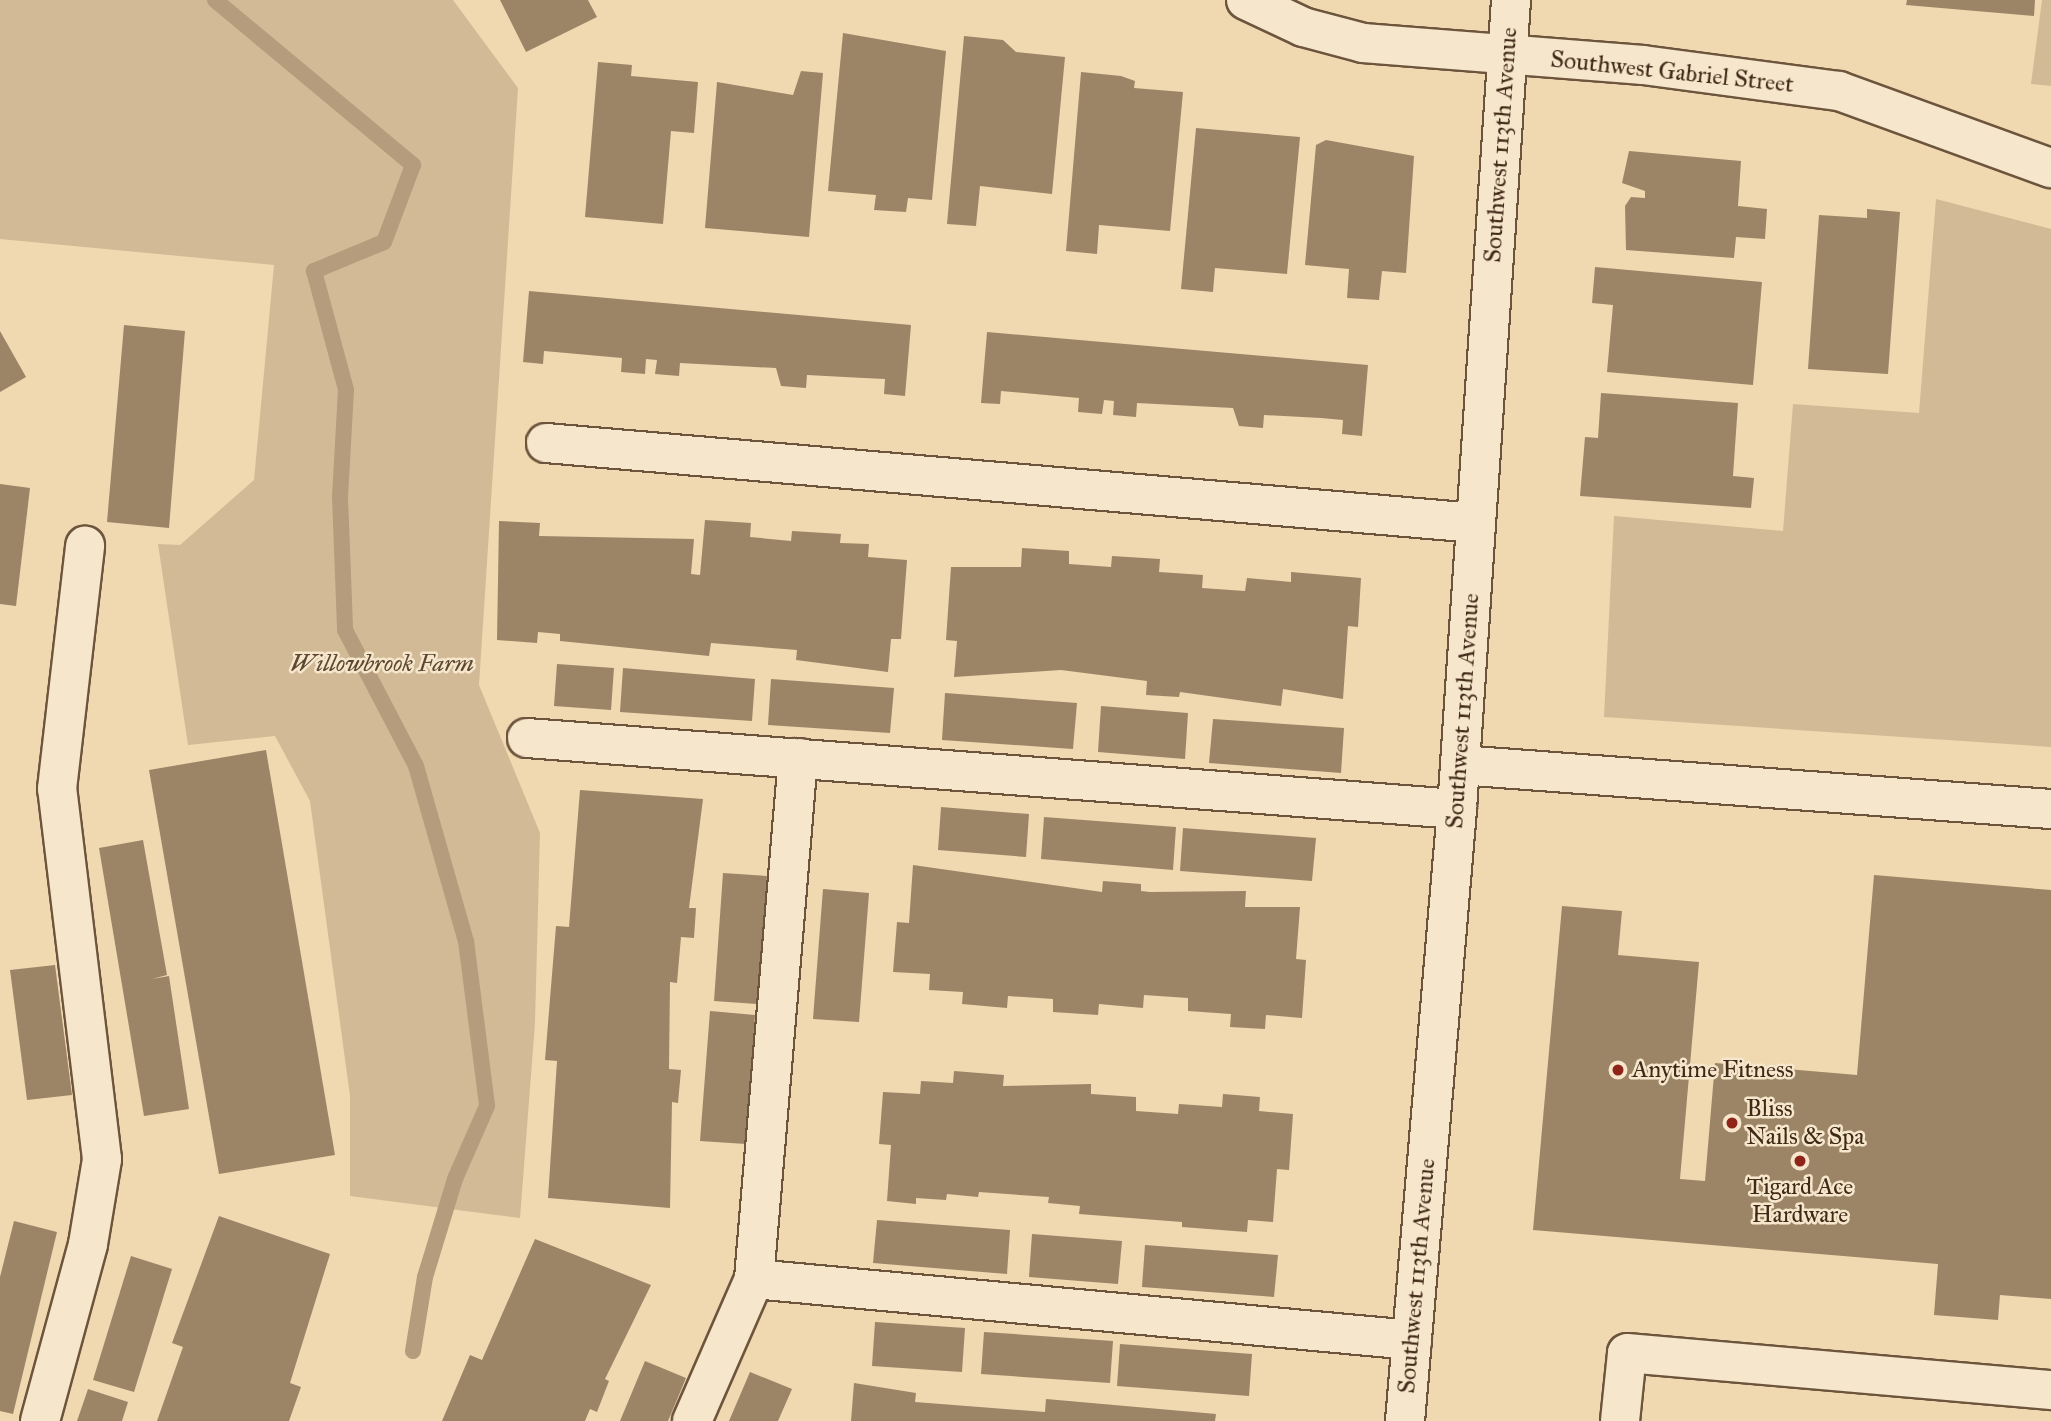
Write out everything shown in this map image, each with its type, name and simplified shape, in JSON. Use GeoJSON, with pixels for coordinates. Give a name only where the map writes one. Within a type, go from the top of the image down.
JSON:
{"type":"FeatureCollection","features":[{"type":"Feature","properties":{"kind":"street","name":"Southwest Gabriel Street"},"geometry":{"type":"LineString","coordinates":[[1246,0],[1303,27],[1363,43],[1742,75],[1839,91],[2051,169]]}},
{"type":"Feature","properties":{"kind":"street","name":"Southwest 113th Avenue"},"geometry":{"type":"LineString","coordinates":[[1405,1421],[1457,808],[1511,0]]}},
{"type":"Feature","properties":{"kind":"street"},"geometry":{"type":"LineString","coordinates":[[546,443],[1476,523]]}},
{"type":"Feature","properties":{"kind":"street"},"geometry":{"type":"LineString","coordinates":[[40,1421],[88,1244],[102,1159],[57,789],[85,546]]}},
{"type":"Feature","properties":{"kind":"street"},"geometry":{"type":"LineString","coordinates":[[527,738],[1457,808]]}},
{"type":"Feature","properties":{"kind":"street"},"geometry":{"type":"LineString","coordinates":[[692,1421],[754,1279],[798,758]]}},
{"type":"Feature","properties":{"kind":"street"},"geometry":{"type":"LineString","coordinates":[[1460,765],[2051,808]]}},
{"type":"Feature","properties":{"kind":"street"},"geometry":{"type":"LineString","coordinates":[[754,1279],[1412,1340]]}},
{"type":"Feature","properties":{"kind":"street"},"geometry":{"type":"LineString","coordinates":[[1620,1421],[1627,1353],[2051,1390]]}},
{"type":"Feature","properties":{"kind":"green space","name":"Willowbrook Farm"},"geometry":{"type":"Polygon","coordinates":[[[0,0],[453,0],[518,88],[479,685],[540,833],[535,1023],[520,1218],[350,1196],[350,1096],[310,801],[275,736],[188,745],[158,544],[180,545],[254,480],[274,265],[0,239],[0,0]]]}},
{"type":"Feature","properties":{"kind":"green space"},"geometry":{"type":"Polygon","coordinates":[[[2042,0],[2051,0],[2051,86],[2031,84],[2042,0]]]}},
{"type":"Feature","properties":{"kind":"green space"},"geometry":{"type":"Polygon","coordinates":[[[1936,199],[2051,229],[2051,747],[1604,717],[1614,516],[1783,531],[1793,404],[1919,413],[1936,199]]]}},
{"type":"Feature","properties":{"kind":"building"},"geometry":{"type":"Polygon","coordinates":[[[500,0],[588,0],[597,17],[526,52],[500,0]]]}},
{"type":"Feature","properties":{"kind":"building"},"geometry":{"type":"Polygon","coordinates":[[[1907,0],[2035,0],[2034,16],[1906,5],[1907,0]]]}},
{"type":"Feature","properties":{"kind":"building"},"geometry":{"type":"Polygon","coordinates":[[[843,33],[946,51],[932,200],[908,198],[906,212],[874,210],[876,195],[828,191],[843,33]]]}},
{"type":"Feature","properties":{"kind":"building"},"geometry":{"type":"Polygon","coordinates":[[[964,36],[1003,40],[1016,52],[1065,57],[1052,194],[980,186],[976,226],[947,224],[964,36]]]}},
{"type":"Feature","properties":{"kind":"building"},"geometry":{"type":"Polygon","coordinates":[[[598,62],[632,65],[631,76],[698,82],[694,133],[671,131],[663,224],[585,217],[598,62]]]}},
{"type":"Feature","properties":{"kind":"building"},"geometry":{"type":"Polygon","coordinates":[[[801,71],[823,73],[809,237],[705,228],[717,82],[793,95],[801,71]]]}},
{"type":"Feature","properties":{"kind":"building"},"geometry":{"type":"Polygon","coordinates":[[[1081,72],[1121,76],[1135,81],[1134,88],[1183,92],[1170,231],[1099,225],[1097,254],[1066,251],[1081,72]]]}},
{"type":"Feature","properties":{"kind":"building"},"geometry":{"type":"Polygon","coordinates":[[[1196,128],[1300,137],[1287,274],[1215,268],[1213,292],[1181,289],[1196,128]]]}},
{"type":"Feature","properties":{"kind":"building"},"geometry":{"type":"Polygon","coordinates":[[[1326,140],[1414,156],[1406,273],[1382,271],[1379,300],[1347,298],[1349,269],[1305,265],[1316,145],[1326,140]]]}},
{"type":"Feature","properties":{"kind":"building"},"geometry":{"type":"Polygon","coordinates":[[[1629,151],[1741,161],[1738,206],[1767,209],[1765,239],[1736,237],[1734,258],[1626,250],[1625,206],[1631,197],[1645,198],[1645,191],[1622,183],[1629,151]]]}},
{"type":"Feature","properties":{"kind":"building"},"geometry":{"type":"Polygon","coordinates":[[[1867,209],[1900,212],[1888,374],[1808,369],[1819,215],[1867,218],[1867,209]]]}},
{"type":"Feature","properties":{"kind":"building"},"geometry":{"type":"Polygon","coordinates":[[[1595,267],[1762,282],[1753,385],[1607,372],[1613,305],[1592,303],[1595,267]]]}},
{"type":"Feature","properties":{"kind":"building"},"geometry":{"type":"Polygon","coordinates":[[[529,291],[911,325],[905,396],[884,394],[885,379],[807,375],[806,388],[781,386],[776,368],[680,363],[679,376],[655,374],[657,360],[646,359],[645,374],[621,372],[622,358],[544,351],[543,364],[523,362],[529,291]]]}},
{"type":"Feature","properties":{"kind":"building"},"geometry":{"type":"Polygon","coordinates":[[[124,325],[185,331],[169,528],[107,522],[124,325]]]}},
{"type":"Feature","properties":{"kind":"building"},"geometry":{"type":"Polygon","coordinates":[[[0,331],[26,377],[0,392],[0,331]]]}},
{"type":"Feature","properties":{"kind":"building"},"geometry":{"type":"Polygon","coordinates":[[[987,332],[1368,365],[1362,436],[1342,434],[1343,420],[1321,418],[1264,415],[1263,428],[1239,426],[1233,408],[1137,403],[1136,417],[1113,415],[1114,401],[1104,400],[1102,414],[1078,412],[1079,398],[1001,391],[1000,404],[981,403],[987,332]]]}},
{"type":"Feature","properties":{"kind":"building"},"geometry":{"type":"Polygon","coordinates":[[[1601,393],[1738,403],[1733,476],[1754,478],[1751,508],[1580,496],[1585,437],[1598,438],[1601,393]]]}},
{"type":"Feature","properties":{"kind":"building"},"geometry":{"type":"Polygon","coordinates":[[[0,484],[30,488],[16,606],[0,604],[0,484]]]}},
{"type":"Feature","properties":{"kind":"building"},"geometry":{"type":"Polygon","coordinates":[[[705,520],[751,523],[750,537],[791,541],[792,531],[841,534],[840,543],[869,544],[868,557],[907,560],[901,639],[891,639],[888,672],[796,660],[797,650],[711,643],[709,656],[560,641],[560,634],[538,632],[537,643],[497,640],[499,521],[540,523],[539,536],[694,539],[691,574],[700,575],[705,520]]]}},
{"type":"Feature","properties":{"kind":"building"},"geometry":{"type":"Polygon","coordinates":[[[1022,548],[1069,551],[1069,564],[1111,567],[1112,556],[1160,559],[1159,572],[1203,575],[1202,588],[1245,591],[1247,578],[1291,582],[1291,572],[1361,578],[1358,627],[1348,626],[1343,699],[1283,689],[1281,706],[1180,692],[1179,697],[1146,695],[1147,681],[1061,670],[954,677],[957,641],[946,640],[951,567],[1021,567],[1022,548]]]}},
{"type":"Feature","properties":{"kind":"building"},"geometry":{"type":"Polygon","coordinates":[[[557,664],[614,668],[611,710],[554,706],[557,664]]]}},
{"type":"Feature","properties":{"kind":"building"},"geometry":{"type":"Polygon","coordinates":[[[623,668],[755,679],[752,721],[620,712],[623,668]]]}},
{"type":"Feature","properties":{"kind":"building"},"geometry":{"type":"Polygon","coordinates":[[[771,679],[894,688],[890,733],[768,725],[771,679]]]}},
{"type":"Feature","properties":{"kind":"building"},"geometry":{"type":"Polygon","coordinates":[[[945,693],[1077,703],[1073,749],[942,740],[945,693]]]}},
{"type":"Feature","properties":{"kind":"building"},"geometry":{"type":"Polygon","coordinates":[[[1101,706],[1188,713],[1185,759],[1098,752],[1101,706]]]}},
{"type":"Feature","properties":{"kind":"building"},"geometry":{"type":"Polygon","coordinates":[[[1213,719],[1344,728],[1341,773],[1209,763],[1213,719]]]}},
{"type":"Feature","properties":{"kind":"building"},"geometry":{"type":"Polygon","coordinates":[[[266,750],[335,1155],[219,1174],[149,770],[266,750]]]}},
{"type":"Feature","properties":{"kind":"building"},"geometry":{"type":"Polygon","coordinates":[[[580,790],[703,799],[689,908],[696,908],[694,938],[681,937],[677,983],[670,982],[669,1069],[681,1070],[678,1103],[672,1102],[670,1208],[548,1198],[557,1061],[545,1060],[556,926],[569,927],[580,790]]]}},
{"type":"Feature","properties":{"kind":"building"},"geometry":{"type":"Polygon","coordinates":[[[941,807],[1029,814],[1026,857],[938,850],[941,807]]]}},
{"type":"Feature","properties":{"kind":"building"},"geometry":{"type":"Polygon","coordinates":[[[1044,817],[1176,827],[1173,870],[1041,859],[1044,817]]]}},
{"type":"Feature","properties":{"kind":"building"},"geometry":{"type":"Polygon","coordinates":[[[1183,828],[1316,838],[1312,881],[1180,871],[1183,828]]]}},
{"type":"Feature","properties":{"kind":"building"},"geometry":{"type":"Polygon","coordinates":[[[143,840],[167,975],[152,979],[169,976],[189,1109],[144,1116],[99,848],[143,840]]]}},
{"type":"Feature","properties":{"kind":"building"},"geometry":{"type":"Polygon","coordinates":[[[913,865],[1102,892],[1103,881],[1141,884],[1141,891],[1150,892],[1246,891],[1245,907],[1300,907],[1296,959],[1306,960],[1302,1018],[1266,1015],[1265,1029],[1230,1027],[1231,1014],[1188,1011],[1188,998],[1144,995],[1143,1008],[1099,1004],[1098,1015],[1053,1012],[1053,999],[1008,996],[1007,1008],[962,1004],[963,992],[929,990],[930,974],[893,972],[897,922],[909,923],[913,865]]]}},
{"type":"Feature","properties":{"kind":"building"},"geometry":{"type":"Polygon","coordinates":[[[723,873],[767,876],[757,1004],[714,1001],[723,873]]]}},
{"type":"Feature","properties":{"kind":"building"},"geometry":{"type":"Polygon","coordinates":[[[1874,875],[2051,890],[2051,1299],[2000,1295],[1998,1320],[1934,1315],[1938,1264],[1533,1230],[1562,906],[1622,911],[1618,955],[1699,962],[1680,1179],[1705,1181],[1715,1063],[1857,1075],[1874,875]]]}},
{"type":"Feature","properties":{"kind":"building"},"geometry":{"type":"Polygon","coordinates":[[[823,889],[869,893],[859,1022],[813,1019],[823,889]]]}},
{"type":"Feature","properties":{"kind":"building"},"geometry":{"type":"Polygon","coordinates":[[[55,965],[72,1095],[27,1100],[10,970],[55,965]]]}},
{"type":"Feature","properties":{"kind":"building"},"geometry":{"type":"Polygon","coordinates":[[[710,1011],[755,1015],[746,1144],[700,1141],[710,1011]]]}},
{"type":"Feature","properties":{"kind":"building"},"geometry":{"type":"Polygon","coordinates":[[[954,1071],[1004,1075],[1003,1086],[1091,1084],[1091,1094],[1136,1097],[1136,1111],[1178,1114],[1179,1104],[1222,1107],[1223,1094],[1260,1097],[1259,1111],[1293,1114],[1289,1170],[1277,1169],[1273,1222],[1248,1220],[1247,1232],[1182,1227],[1182,1222],[1079,1214],[1080,1206],[1048,1203],[1049,1197],[979,1192],[978,1197],[947,1194],[946,1200],[916,1198],[916,1204],[887,1201],[891,1145],[879,1144],[883,1092],[920,1094],[921,1081],[953,1083],[954,1071]]]}},
{"type":"Feature","properties":{"kind":"building"},"geometry":{"type":"Polygon","coordinates":[[[219,1216],[330,1254],[290,1383],[301,1387],[289,1421],[157,1421],[183,1347],[172,1343],[219,1216]]]}},
{"type":"Feature","properties":{"kind":"building"},"geometry":{"type":"Polygon","coordinates":[[[877,1220],[1010,1230],[1007,1274],[873,1263],[877,1220]]]}},
{"type":"Feature","properties":{"kind":"building"},"geometry":{"type":"Polygon","coordinates":[[[14,1221],[57,1232],[13,1414],[0,1411],[0,1277],[14,1221]]]}},
{"type":"Feature","properties":{"kind":"building"},"geometry":{"type":"Polygon","coordinates":[[[1032,1234],[1122,1241],[1118,1284],[1029,1277],[1032,1234]]]}},
{"type":"Feature","properties":{"kind":"building"},"geometry":{"type":"Polygon","coordinates":[[[535,1239],[651,1285],[605,1379],[609,1381],[597,1412],[590,1409],[585,1421],[442,1421],[470,1355],[482,1360],[535,1239]]]}},
{"type":"Feature","properties":{"kind":"building"},"geometry":{"type":"Polygon","coordinates":[[[1145,1245],[1278,1255],[1274,1297],[1142,1287],[1145,1245]]]}},
{"type":"Feature","properties":{"kind":"building"},"geometry":{"type":"Polygon","coordinates":[[[131,1256],[172,1269],[134,1392],[93,1380],[131,1256]]]}},
{"type":"Feature","properties":{"kind":"building"},"geometry":{"type":"Polygon","coordinates":[[[875,1322],[965,1328],[962,1372],[872,1366],[875,1322]]]}},
{"type":"Feature","properties":{"kind":"building"},"geometry":{"type":"Polygon","coordinates":[[[984,1332],[1113,1341],[1110,1383],[981,1374],[984,1332]]]}},
{"type":"Feature","properties":{"kind":"building"},"geometry":{"type":"Polygon","coordinates":[[[1120,1344],[1252,1354],[1249,1396],[1117,1386],[1120,1344]]]}},
{"type":"Feature","properties":{"kind":"building"},"geometry":{"type":"Polygon","coordinates":[[[645,1361],[686,1378],[668,1421],[620,1421],[645,1361]]]}},
{"type":"Feature","properties":{"kind":"building"},"geometry":{"type":"Polygon","coordinates":[[[750,1372],[792,1389],[778,1421],[729,1421],[750,1372]]]}},
{"type":"Feature","properties":{"kind":"building"},"geometry":{"type":"Polygon","coordinates":[[[854,1383],[916,1393],[915,1402],[1045,1412],[1046,1399],[1216,1414],[1215,1421],[851,1421],[854,1383]]]}},
{"type":"Feature","properties":{"kind":"building"},"geometry":{"type":"Polygon","coordinates":[[[88,1389],[128,1402],[122,1421],[77,1421],[88,1389]]]}},
{"type":"Feature","properties":{"kind":"waterway"},"geometry":{"type":"LineString","coordinates":[[215,0],[413,165],[384,242],[314,271],[346,390],[340,497],[345,630],[416,766],[466,941],[487,1106],[455,1179],[425,1277],[413,1351]]}},
{"type":"Feature","properties":{"kind":"place","name":"Anytime Fitness"},"geometry":{"type":"Point","coordinates":[1618,1070]}},
{"type":"Feature","properties":{"kind":"place","name":"Bliss Nails & Spa"},"geometry":{"type":"Point","coordinates":[1732,1123]}},
{"type":"Feature","properties":{"kind":"place","name":"Tigard Ace Hardware"},"geometry":{"type":"Point","coordinates":[1800,1161]}}]}
